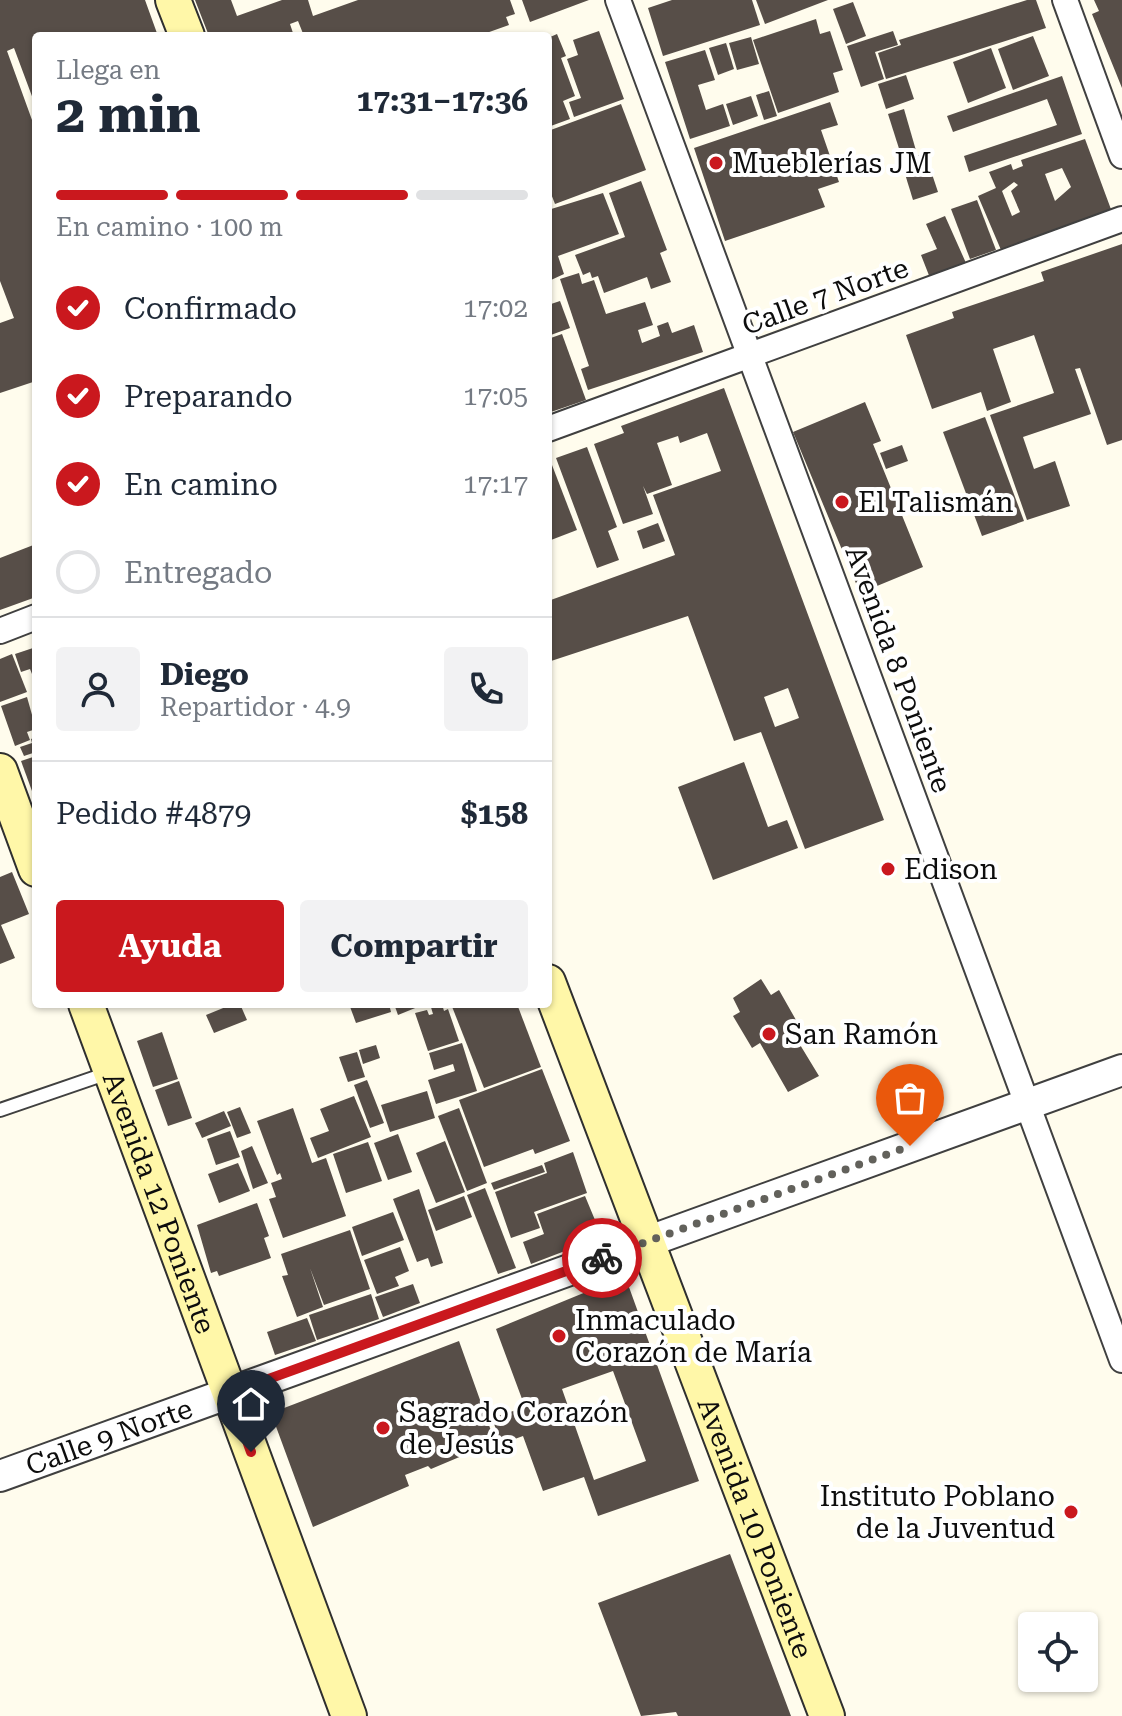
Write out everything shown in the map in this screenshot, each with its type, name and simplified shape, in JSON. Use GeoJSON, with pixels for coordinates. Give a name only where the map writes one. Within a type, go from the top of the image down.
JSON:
{"type":"FeatureCollection","features":[{"type":"Feature","properties":{"kind":"main road"},"geometry":{"type":"LineString","coordinates":[[173,0],[185,32]]}},
{"type":"Feature","properties":{"kind":"main road"},"geometry":{"type":"LineString","coordinates":[[0,771],[32,858]]}},
{"type":"Feature","properties":{"kind":"main road","name":"Avenida 10 Poniente"},"geometry":{"type":"LineString","coordinates":[[552,992],[827,1716]]}},
{"type":"Feature","properties":{"kind":"main road","name":"Avenida 12 Poniente"},"geometry":{"type":"LineString","coordinates":[[87,1008],[349,1716]]}},
{"type":"Feature","properties":{"kind":"street","name":"Avenida 8 Poniente"},"geometry":{"type":"LineString","coordinates":[[618,0],[1122,1360]]}},
{"type":"Feature","properties":{"kind":"street"},"geometry":{"type":"LineString","coordinates":[[1065,0],[1122,156]]}},
{"type":"Feature","properties":{"kind":"street","name":"Calle 7 Norte"},"geometry":{"type":"LineString","coordinates":[[552,428],[1122,219]]}},
{"type":"Feature","properties":{"kind":"street"},"geometry":{"type":"LineString","coordinates":[[0,631],[32,619]]}},
{"type":"Feature","properties":{"kind":"street","name":"Calle 9 Norte"},"geometry":{"type":"LineString","coordinates":[[0,1476],[1122,1070]]}},
{"type":"Feature","properties":{"kind":"lane"},"geometry":{"type":"LineString","coordinates":[[0,1110],[111,1072]]}},
{"type":"Feature","properties":{"kind":"building"},"geometry":{"type":"Polygon","coordinates":[[[0,0],[145,0],[157,32],[32,32],[32,96],[14,48],[7,51],[32,120],[32,382],[0,393],[0,323],[14,318],[0,281],[0,0]]]}},
{"type":"Feature","properties":{"kind":"building"},"geometry":{"type":"Polygon","coordinates":[[[195,0],[231,0],[237,16],[282,0],[308,0],[313,16],[358,0],[510,0],[515,14],[506,17],[509,25],[489,32],[302,32],[298,21],[290,24],[293,32],[207,32],[195,0]]]}},
{"type":"Feature","properties":{"kind":"building"},"geometry":{"type":"Polygon","coordinates":[[[522,0],[589,0],[530,22],[522,0]]]}},
{"type":"Feature","properties":{"kind":"building"},"geometry":{"type":"Polygon","coordinates":[[[672,0],[752,0],[760,25],[663,56],[648,8],[672,0]]]}},
{"type":"Feature","properties":{"kind":"building"},"geometry":{"type":"Polygon","coordinates":[[[756,0],[828,0],[765,24],[756,0]]]}},
{"type":"Feature","properties":{"kind":"building"},"geometry":{"type":"Polygon","coordinates":[[[1027,0],[1036,0],[1046,28],[886,79],[878,53],[901,45],[899,40],[1027,0]]]}},
{"type":"Feature","properties":{"kind":"building"},"geometry":{"type":"Polygon","coordinates":[[[1094,0],[1122,0],[1122,88],[1092,14],[1099,11],[1094,0]]]}},
{"type":"Feature","properties":{"kind":"building"},"geometry":{"type":"Polygon","coordinates":[[[853,2],[866,36],[846,44],[833,9],[853,2]]]}},
{"type":"Feature","properties":{"kind":"building"},"geometry":{"type":"Polygon","coordinates":[[[816,19],[820,34],[830,31],[843,70],[833,73],[839,92],[778,113],[753,40],[816,19]]]}},
{"type":"Feature","properties":{"kind":"building"},"geometry":{"type":"Polygon","coordinates":[[[599,31],[624,99],[574,117],[569,102],[581,98],[567,59],[578,55],[573,40],[599,31]]]}},
{"type":"Feature","properties":{"kind":"building"},"geometry":{"type":"Polygon","coordinates":[[[893,31],[898,45],[875,52],[884,79],[861,87],[847,46],[893,31]]]}},
{"type":"Feature","properties":{"kind":"building"},"geometry":{"type":"Polygon","coordinates":[[[557,34],[566,56],[561,58],[575,96],[563,101],[570,119],[552,126],[552,36],[557,34]]]}},
{"type":"Feature","properties":{"kind":"building"},"geometry":{"type":"Polygon","coordinates":[[[1033,36],[1049,76],[1013,90],[998,49],[1033,36]]]}},
{"type":"Feature","properties":{"kind":"building"},"geometry":{"type":"Polygon","coordinates":[[[751,37],[759,64],[737,70],[729,43],[751,37]]]}},
{"type":"Feature","properties":{"kind":"building"},"geometry":{"type":"Polygon","coordinates":[[[726,43],[734,69],[718,75],[709,48],[726,43]]]}},
{"type":"Feature","properties":{"kind":"building"},"geometry":{"type":"Polygon","coordinates":[[[991,48],[1006,88],[968,103],[953,62],[991,48]]]}},
{"type":"Feature","properties":{"kind":"building"},"geometry":{"type":"Polygon","coordinates":[[[705,50],[715,80],[698,85],[706,110],[723,104],[730,126],[690,139],[665,62],[705,50]]]}},
{"type":"Feature","properties":{"kind":"building"},"geometry":{"type":"Polygon","coordinates":[[[906,75],[914,99],[886,109],[878,84],[906,75]]]}},
{"type":"Feature","properties":{"kind":"building"},"geometry":{"type":"Polygon","coordinates":[[[1062,76],[1082,134],[969,172],[964,156],[1057,125],[1047,99],[953,132],[947,116],[1062,76]]]}},
{"type":"Feature","properties":{"kind":"building"},"geometry":{"type":"Polygon","coordinates":[[[769,91],[777,116],[764,120],[756,95],[769,91]]]}},
{"type":"Feature","properties":{"kind":"building"},"geometry":{"type":"Polygon","coordinates":[[[751,96],[758,116],[733,125],[726,104],[751,96]]]}},
{"type":"Feature","properties":{"kind":"building"},"geometry":{"type":"Polygon","coordinates":[[[830,102],[838,125],[821,130],[839,182],[818,189],[825,207],[725,241],[694,148],[830,102]]]}},
{"type":"Feature","properties":{"kind":"building"},"geometry":{"type":"Polygon","coordinates":[[[621,104],[646,170],[555,204],[552,196],[552,130],[621,104]]]}},
{"type":"Feature","properties":{"kind":"building"},"geometry":{"type":"Polygon","coordinates":[[[904,109],[917,154],[902,158],[888,114],[904,109]]]}},
{"type":"Feature","properties":{"kind":"building"},"geometry":{"type":"Polygon","coordinates":[[[1085,139],[1112,212],[1001,250],[978,196],[996,188],[989,172],[1011,164],[1013,170],[1023,166],[1021,160],[1085,139]],[[1062,168],[1045,174],[1055,201],[1071,187],[1062,168]],[[1014,182],[1002,191],[1012,216],[1020,212],[1011,191],[1018,185],[1014,182]]]}},
{"type":"Feature","properties":{"kind":"building"},"geometry":{"type":"Polygon","coordinates":[[[925,153],[938,192],[913,200],[901,161],[925,153]]]}},
{"type":"Feature","properties":{"kind":"building"},"geometry":{"type":"Polygon","coordinates":[[[641,181],[667,250],[660,253],[671,282],[651,289],[647,277],[604,293],[598,276],[592,278],[590,272],[583,275],[575,255],[625,237],[609,193],[641,181]]]}},
{"type":"Feature","properties":{"kind":"building"},"geometry":{"type":"Polygon","coordinates":[[[603,193],[619,234],[558,256],[564,274],[552,280],[552,209],[603,193]]]}},
{"type":"Feature","properties":{"kind":"building"},"geometry":{"type":"Polygon","coordinates":[[[977,200],[996,250],[970,259],[951,209],[977,200]]]}},
{"type":"Feature","properties":{"kind":"building"},"geometry":{"type":"Polygon","coordinates":[[[945,216],[966,263],[930,278],[921,255],[937,249],[926,224],[945,216]]]}},
{"type":"Feature","properties":{"kind":"building"},"geometry":{"type":"Polygon","coordinates":[[[1122,244],[1122,440],[1107,445],[1080,368],[1075,369],[1091,414],[1023,437],[1034,469],[1055,461],[1070,506],[1027,520],[990,415],[1054,393],[1034,335],[993,349],[1011,402],[987,411],[981,392],[932,409],[906,335],[954,318],[952,312],[1044,281],[1041,272],[1122,244]]]}},
{"type":"Feature","properties":{"kind":"building"},"geometry":{"type":"Polygon","coordinates":[[[579,273],[582,284],[594,280],[606,314],[645,302],[653,325],[638,330],[642,343],[660,336],[657,326],[668,322],[672,333],[694,325],[703,352],[588,390],[581,369],[589,366],[560,279],[579,273]]]}},
{"type":"Feature","properties":{"kind":"building"},"geometry":{"type":"Polygon","coordinates":[[[560,301],[570,328],[552,335],[552,304],[560,301]]]}},
{"type":"Feature","properties":{"kind":"building"},"geometry":{"type":"Polygon","coordinates":[[[562,334],[586,400],[552,412],[552,338],[562,334]]]}},
{"type":"Feature","properties":{"kind":"building"},"geometry":{"type":"Polygon","coordinates":[[[724,388],[884,820],[805,849],[761,732],[734,741],[688,616],[552,661],[552,600],[675,555],[653,495],[721,471],[707,433],[680,443],[678,436],[657,443],[672,485],[647,494],[643,486],[653,514],[623,524],[594,444],[624,433],[621,426],[724,388]],[[788,688],[764,697],[775,727],[799,718],[788,688]]]}},
{"type":"Feature","properties":{"kind":"building"},"geometry":{"type":"Polygon","coordinates":[[[865,402],[881,441],[873,444],[923,567],[860,593],[793,432],[865,402]]]}},
{"type":"Feature","properties":{"kind":"building"},"geometry":{"type":"Polygon","coordinates":[[[985,417],[1024,521],[982,536],[943,432],[985,417]]]}},
{"type":"Feature","properties":{"kind":"building"},"geometry":{"type":"Polygon","coordinates":[[[902,445],[908,461],[886,469],[880,453],[902,445]]]}},
{"type":"Feature","properties":{"kind":"building"},"geometry":{"type":"Polygon","coordinates":[[[587,447],[617,527],[608,531],[619,560],[597,568],[556,458],[587,447]]]}},
{"type":"Feature","properties":{"kind":"building"},"geometry":{"type":"Polygon","coordinates":[[[552,465],[577,530],[552,540],[552,465]]]}},
{"type":"Feature","properties":{"kind":"building"},"geometry":{"type":"Polygon","coordinates":[[[658,523],[665,541],[643,549],[637,531],[658,523]]]}},
{"type":"Feature","properties":{"kind":"building"},"geometry":{"type":"Polygon","coordinates":[[[32,546],[32,598],[0,610],[0,558],[32,546]]]}},
{"type":"Feature","properties":{"kind":"building"},"geometry":{"type":"Polygon","coordinates":[[[32,648],[32,674],[30,669],[21,672],[15,654],[32,648]]]}},
{"type":"Feature","properties":{"kind":"building"},"geometry":{"type":"Polygon","coordinates":[[[12,654],[27,692],[0,702],[0,659],[12,654]]]}},
{"type":"Feature","properties":{"kind":"building"},"geometry":{"type":"Polygon","coordinates":[[[27,697],[32,715],[32,730],[27,732],[30,740],[15,746],[1,706],[27,697]]]}},
{"type":"Feature","properties":{"kind":"building"},"geometry":{"type":"Polygon","coordinates":[[[32,743],[32,753],[24,756],[20,747],[32,743]]]}},
{"type":"Feature","properties":{"kind":"building"},"geometry":{"type":"Polygon","coordinates":[[[32,757],[32,791],[21,761],[32,757]]]}},
{"type":"Feature","properties":{"kind":"building"},"geometry":{"type":"Polygon","coordinates":[[[744,762],[768,827],[787,820],[798,848],[713,880],[678,787],[744,762]]]}},
{"type":"Feature","properties":{"kind":"building"},"geometry":{"type":"Polygon","coordinates":[[[12,872],[29,914],[1,925],[15,958],[0,964],[0,877],[12,872]]]}},
{"type":"Feature","properties":{"kind":"building","name":"San Ramón"},"geometry":{"type":"Polygon","coordinates":[[[761,979],[771,995],[779,990],[796,1020],[788,1025],[819,1076],[788,1092],[760,1043],[752,1048],[733,1016],[740,1012],[733,998],[761,979]]]}},
{"type":"Feature","properties":{"kind":"building"},"geometry":{"type":"Polygon","coordinates":[[[223,1008],[242,1008],[247,1020],[214,1033],[206,1015],[223,1008]]]}},
{"type":"Feature","properties":{"kind":"building"},"geometry":{"type":"Polygon","coordinates":[[[350,1008],[390,1008],[391,1012],[356,1023],[350,1008]]]}},
{"type":"Feature","properties":{"kind":"building"},"geometry":{"type":"Polygon","coordinates":[[[395,1008],[415,1008],[398,1015],[395,1008]]]}},
{"type":"Feature","properties":{"kind":"building"},"geometry":{"type":"Polygon","coordinates":[[[431,1008],[448,1009],[459,1041],[428,1051],[415,1013],[427,1010],[429,1015],[433,1014],[431,1008]]]}},
{"type":"Feature","properties":{"kind":"building"},"geometry":{"type":"Polygon","coordinates":[[[453,1008],[519,1008],[541,1067],[484,1088],[453,1008]]]}},
{"type":"Feature","properties":{"kind":"building"},"geometry":{"type":"Polygon","coordinates":[[[162,1032],[178,1079],[153,1087],[137,1041],[162,1032]]]}},
{"type":"Feature","properties":{"kind":"building"},"geometry":{"type":"Polygon","coordinates":[[[462,1043],[477,1091],[436,1104],[428,1080],[455,1071],[453,1064],[434,1070],[429,1053],[462,1043]]]}},
{"type":"Feature","properties":{"kind":"building"},"geometry":{"type":"Polygon","coordinates":[[[376,1045],[380,1058],[363,1064],[359,1050],[376,1045]]]}},
{"type":"Feature","properties":{"kind":"building"},"geometry":{"type":"Polygon","coordinates":[[[357,1052],[365,1077],[348,1082],[339,1057],[357,1052]]]}},
{"type":"Feature","properties":{"kind":"building"},"geometry":{"type":"Polygon","coordinates":[[[542,1069],[570,1141],[535,1154],[533,1149],[484,1167],[459,1100],[542,1069]]]}},
{"type":"Feature","properties":{"kind":"building"},"geometry":{"type":"Polygon","coordinates":[[[367,1080],[384,1123],[370,1128],[354,1085],[367,1080]]]}},
{"type":"Feature","properties":{"kind":"building"},"geometry":{"type":"Polygon","coordinates":[[[179,1081],[192,1118],[168,1126],[155,1090],[179,1081]]]}},
{"type":"Feature","properties":{"kind":"building"},"geometry":{"type":"Polygon","coordinates":[[[427,1091],[435,1118],[390,1132],[381,1105],[427,1091]]]}},
{"type":"Feature","properties":{"kind":"building"},"geometry":{"type":"Polygon","coordinates":[[[354,1096],[371,1137],[318,1158],[310,1138],[329,1131],[320,1109],[354,1096]]]}},
{"type":"Feature","properties":{"kind":"building"},"geometry":{"type":"Polygon","coordinates":[[[240,1107],[251,1133],[237,1138],[227,1112],[240,1107]]]}},
{"type":"Feature","properties":{"kind":"building"},"geometry":{"type":"Polygon","coordinates":[[[293,1108],[312,1163],[326,1158],[346,1216],[283,1238],[269,1199],[276,1197],[271,1183],[282,1179],[280,1173],[277,1175],[257,1121],[293,1108]]]}},
{"type":"Feature","properties":{"kind":"building"},"geometry":{"type":"Polygon","coordinates":[[[459,1108],[487,1183],[467,1191],[438,1116],[459,1108]]]}},
{"type":"Feature","properties":{"kind":"building"},"geometry":{"type":"Polygon","coordinates":[[[224,1111],[231,1126],[202,1138],[195,1123],[224,1111]]]}},
{"type":"Feature","properties":{"kind":"building"},"geometry":{"type":"Polygon","coordinates":[[[230,1131],[240,1157],[216,1165],[207,1139],[230,1131]]]}},
{"type":"Feature","properties":{"kind":"building"},"geometry":{"type":"Polygon","coordinates":[[[398,1134],[412,1172],[388,1180],[374,1143],[398,1134]]]}},
{"type":"Feature","properties":{"kind":"building"},"geometry":{"type":"Polygon","coordinates":[[[445,1141],[465,1192],[436,1203],[416,1153],[445,1141]]]}},
{"type":"Feature","properties":{"kind":"building"},"geometry":{"type":"Polygon","coordinates":[[[368,1142],[382,1181],[346,1193],[333,1154],[368,1142]]]}},
{"type":"Feature","properties":{"kind":"building"},"geometry":{"type":"Polygon","coordinates":[[[252,1146],[268,1183],[253,1189],[241,1151],[252,1146]]]}},
{"type":"Feature","properties":{"kind":"building"},"geometry":{"type":"Polygon","coordinates":[[[573,1152],[587,1193],[534,1212],[540,1228],[511,1238],[495,1192],[547,1173],[544,1163],[573,1152]]]}},
{"type":"Feature","properties":{"kind":"building"},"geometry":{"type":"Polygon","coordinates":[[[238,1163],[250,1191],[219,1203],[208,1174],[238,1163]]]}},
{"type":"Feature","properties":{"kind":"building"},"geometry":{"type":"Polygon","coordinates":[[[542,1165],[545,1172],[494,1190],[491,1183],[542,1165]]]}},
{"type":"Feature","properties":{"kind":"building"},"geometry":{"type":"Polygon","coordinates":[[[485,1188],[516,1268],[498,1274],[467,1195],[485,1188]]]}},
{"type":"Feature","properties":{"kind":"building"},"geometry":{"type":"Polygon","coordinates":[[[419,1189],[443,1263],[431,1267],[428,1258],[417,1262],[393,1199],[419,1189]]]}},
{"type":"Feature","properties":{"kind":"building"},"geometry":{"type":"Polygon","coordinates":[[[464,1196],[472,1217],[436,1231],[428,1210],[464,1196]]]}},
{"type":"Feature","properties":{"kind":"building"},"geometry":{"type":"Polygon","coordinates":[[[585,1196],[595,1220],[578,1246],[531,1264],[523,1242],[544,1234],[537,1214],[585,1196]]]}},
{"type":"Feature","properties":{"kind":"building"},"geometry":{"type":"Polygon","coordinates":[[[257,1203],[269,1236],[264,1238],[271,1258],[219,1276],[217,1271],[211,1273],[197,1225],[257,1203]]]}},
{"type":"Feature","properties":{"kind":"building"},"geometry":{"type":"Polygon","coordinates":[[[393,1212],[404,1240],[362,1256],[352,1227],[393,1212]]]}},
{"type":"Feature","properties":{"kind":"building"},"geometry":{"type":"Polygon","coordinates":[[[350,1230],[370,1289],[324,1305],[310,1268],[323,1307],[297,1317],[282,1276],[288,1275],[281,1254],[350,1230]]]}},
{"type":"Feature","properties":{"kind":"building"},"geometry":{"type":"Polygon","coordinates":[[[400,1247],[409,1271],[395,1277],[399,1286],[377,1294],[364,1260],[400,1247]]]}},
{"type":"Feature","properties":{"kind":"building"},"geometry":{"type":"Polygon","coordinates":[[[625,1276],[699,1481],[598,1516],[584,1477],[543,1491],[523,1436],[501,1444],[492,1418],[525,1407],[496,1329],[625,1276]],[[613,1371],[562,1389],[594,1480],[646,1461],[613,1371]]]}},
{"type":"Feature","properties":{"kind":"building"},"geometry":{"type":"Polygon","coordinates":[[[413,1284],[420,1303],[383,1317],[375,1297],[413,1284]]]}},
{"type":"Feature","properties":{"kind":"building"},"geometry":{"type":"Polygon","coordinates":[[[371,1294],[379,1319],[317,1340],[309,1315],[371,1294]]]}},
{"type":"Feature","properties":{"kind":"building"},"geometry":{"type":"Polygon","coordinates":[[[307,1318],[316,1341],[275,1355],[267,1332],[307,1318]]]}},
{"type":"Feature","properties":{"kind":"building","name":"Sagrado Corazón de Jesús"},"geometry":{"type":"Polygon","coordinates":[[[459,1341],[495,1442],[431,1469],[428,1466],[405,1475],[409,1486],[313,1527],[271,1413],[459,1341]]]}},
{"type":"Feature","properties":{"kind":"building"},"geometry":{"type":"Polygon","coordinates":[[[730,1554],[791,1716],[678,1716],[676,1712],[641,1716],[598,1603],[730,1554]]]}},
{"type":"Feature","properties":{"kind":"way so far"},"geometry":{"type":"LineString","coordinates":[[602,1258],[910,1146]]}},
{"type":"Feature","properties":{"kind":"place","name":"Mueblerías JM"},"geometry":{"type":"Point","coordinates":[716,163]}},
{"type":"Feature","properties":{"kind":"place","name":"El Talismán"},"geometry":{"type":"Point","coordinates":[842,502]}},
{"type":"Feature","properties":{"kind":"place","name":"Edison"},"geometry":{"type":"Point","coordinates":[888,869]}},
{"type":"Feature","properties":{"kind":"place","name":"San Ramón"},"geometry":{"type":"Point","coordinates":[769,1034]}},
{"type":"Feature","properties":{"kind":"place","name":"Inmaculado Corazón de María"},"geometry":{"type":"Point","coordinates":[559,1336]}},
{"type":"Feature","properties":{"kind":"place","name":"Sagrado Corazón de Jesús"},"geometry":{"type":"Point","coordinates":[383,1428]}},
{"type":"Feature","properties":{"kind":"place","name":"Instituto Poblano de la Juventud"},"geometry":{"type":"Point","coordinates":[1071,1512]}},
{"type":"Feature","properties":{"kind":"route"},"geometry":{"type":"LineString","coordinates":[[251,1452],[230,1393],[602,1258]]}}]}
